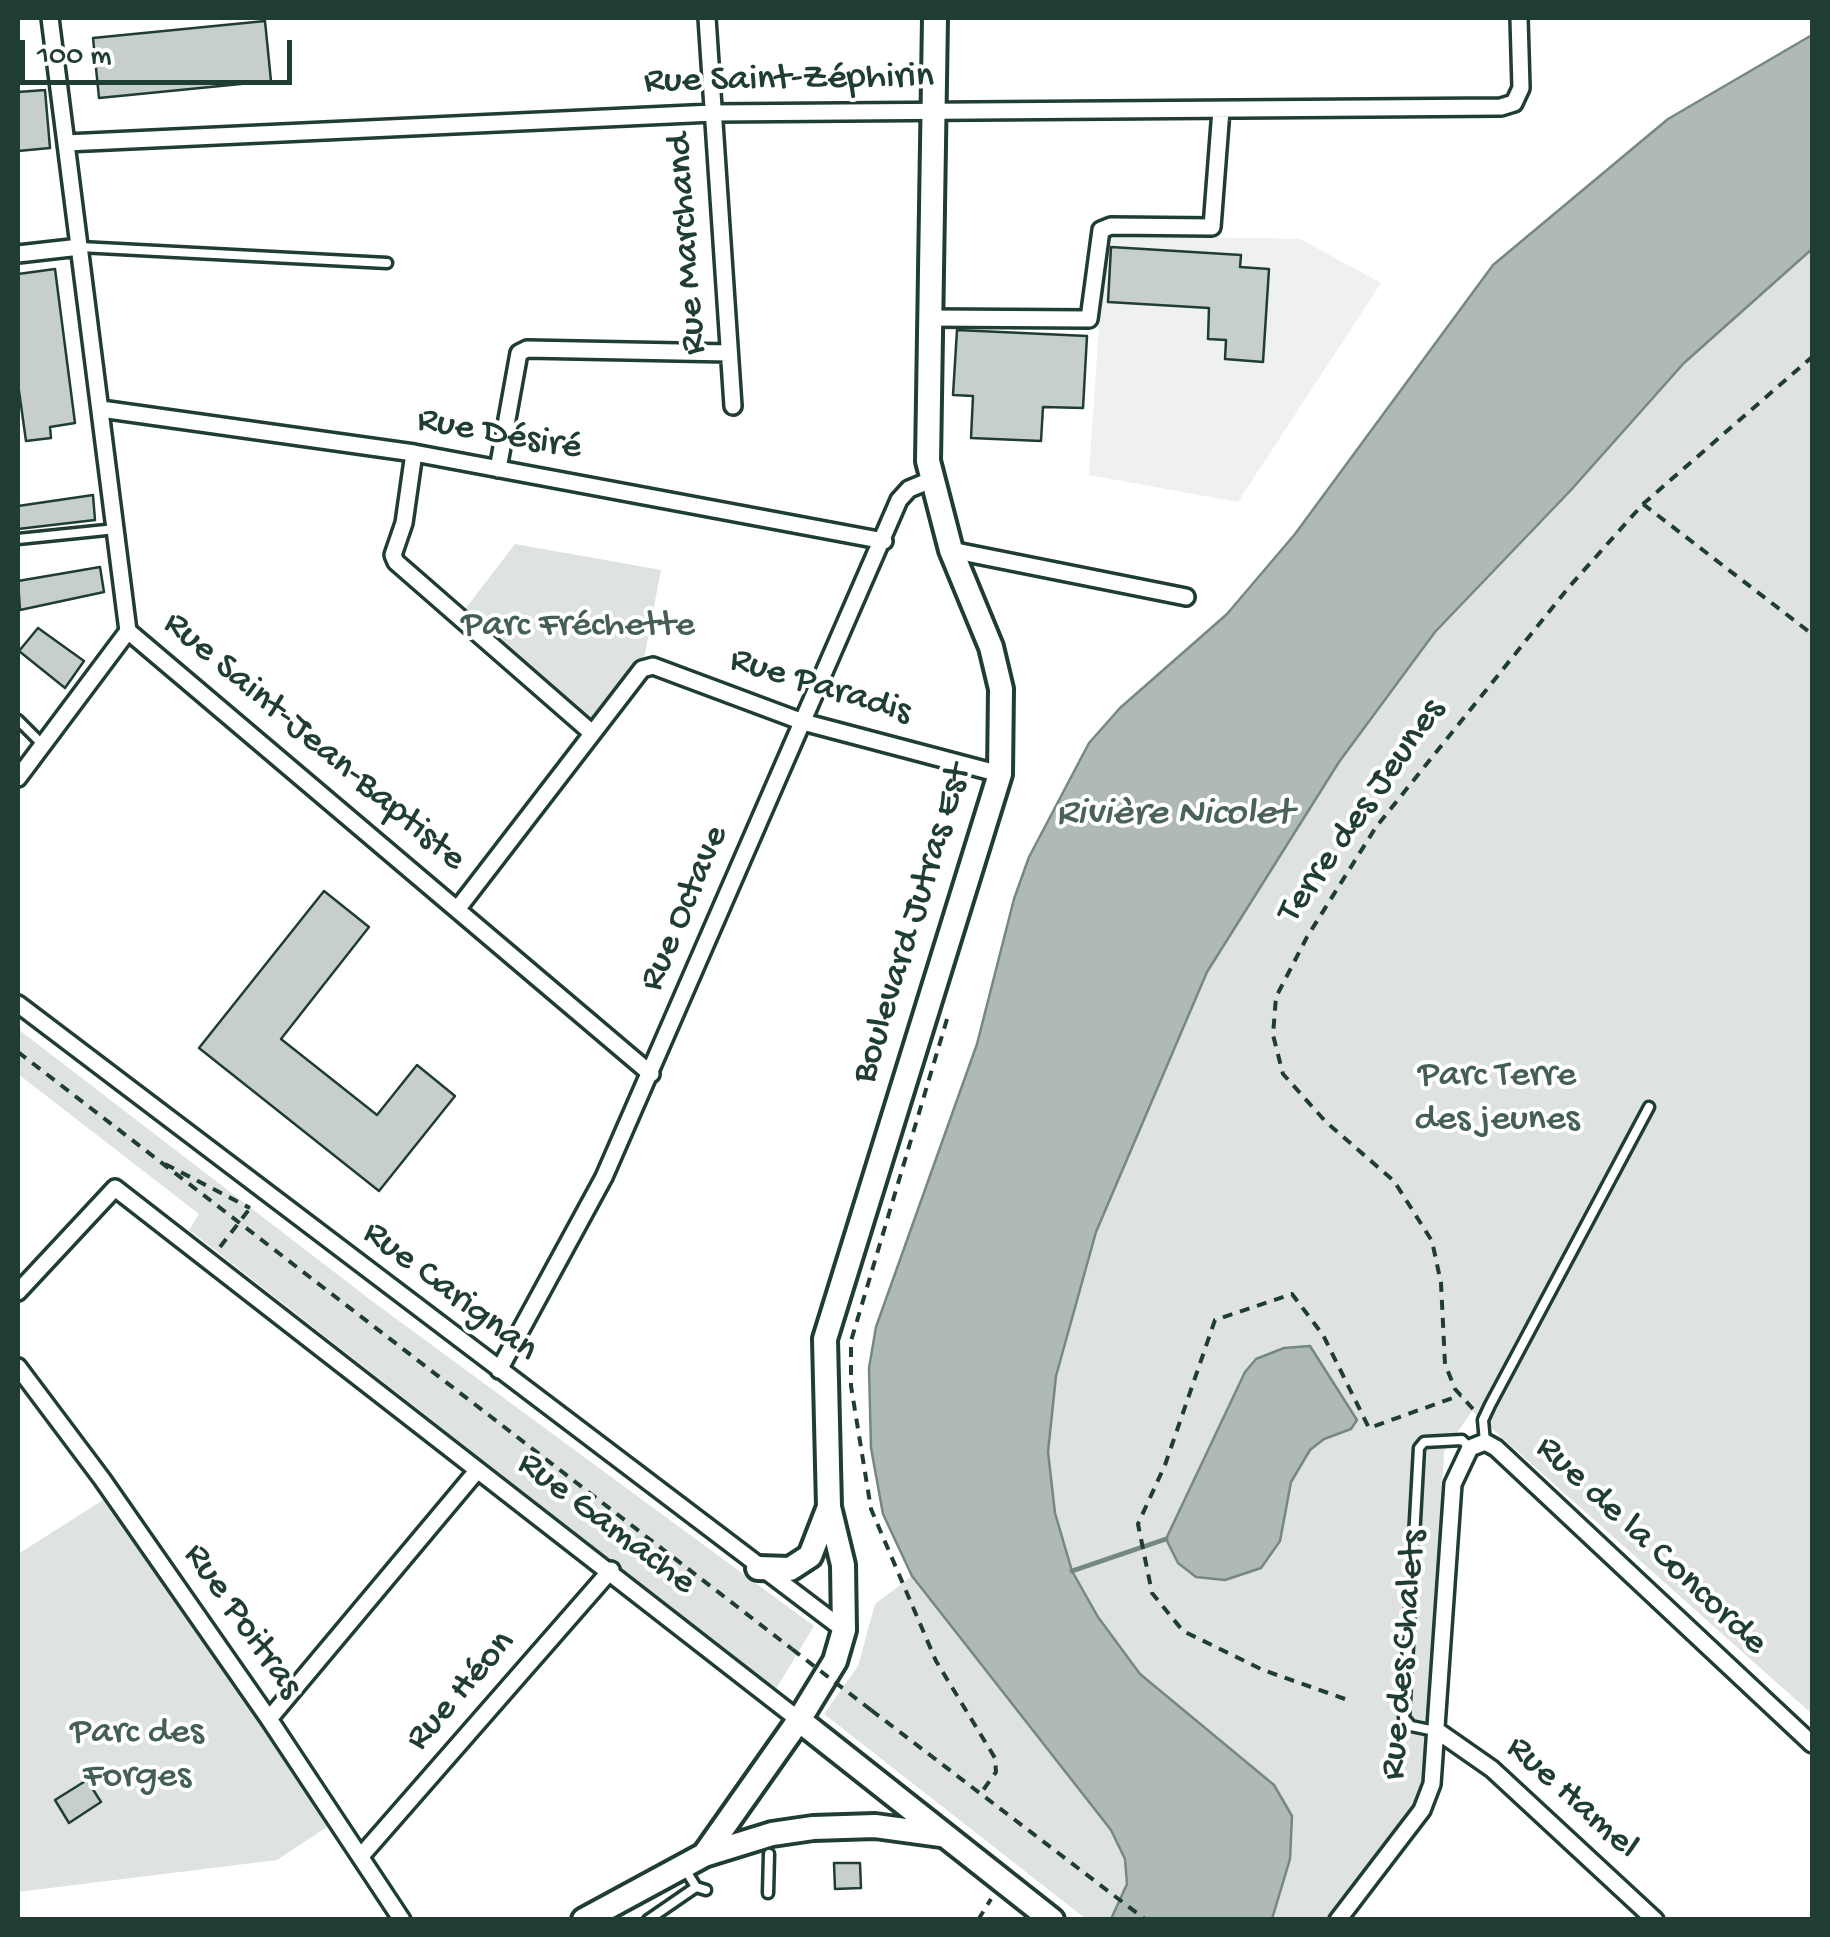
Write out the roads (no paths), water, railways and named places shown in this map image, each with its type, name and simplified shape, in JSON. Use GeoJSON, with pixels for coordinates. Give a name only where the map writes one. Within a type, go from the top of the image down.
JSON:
{"type":"FeatureCollection","features":[{"type":"Feature","properties":{"kind":"main road","name":"Boulevard Jutras Est"},"geometry":{"type":"LineString","coordinates":[[694,1860],[799,1720],[835,1660],[844,1630],[842,1564],[829,1507],[823,1373],[834,1300],[1000,774],[1000,689],[992,648],[951,550],[931,480],[928,318],[935,18]]}},
{"type":"Feature","properties":{"kind":"main road"},"geometry":{"type":"LineString","coordinates":[[758,1568],[790,1569],[810,1556],[829,1507]]}},
{"type":"Feature","properties":{"kind":"main road","name":"Rue Gamache"},"geometry":{"type":"LineString","coordinates":[[799,1720],[1052,1920]]}},
{"type":"Feature","properties":{"kind":"main road"},"geometry":{"type":"LineString","coordinates":[[584,1920],[694,1860],[772,1834],[875,1826],[943,1835]]}},
{"type":"Feature","properties":{"kind":"street","name":"Rue Saint-Jean-Baptiste"},"geometry":{"type":"LineString","coordinates":[[50,18],[128,631],[460,907],[651,1074]]}},
{"type":"Feature","properties":{"kind":"street","name":"Rue Marchand"},"geometry":{"type":"LineString","coordinates":[[707,18],[732,406]]}},
{"type":"Feature","properties":{"kind":"street","name":"Rue Saint-Zéphirin"},"geometry":{"type":"LineString","coordinates":[[66,143],[714,113],[1500,107],[1514,103],[1521,88],[1520,18]]}},
{"type":"Feature","properties":{"kind":"street"},"geometry":{"type":"LineString","coordinates":[[928,318],[1083,322],[1092,314],[1100,230],[1111,226],[1208,230],[1216,215],[1221,110]]}},
{"type":"Feature","properties":{"kind":"street"},"geometry":{"type":"LineString","coordinates":[[18,254],[80,246]]}},
{"type":"Feature","properties":{"kind":"street"},"geometry":{"type":"LineString","coordinates":[[498,469],[519,353],[528,349],[729,353]]}},
{"type":"Feature","properties":{"kind":"street","name":"Rue Désiré"},"geometry":{"type":"LineString","coordinates":[[100,409],[414,453],[884,541]]}},
{"type":"Feature","properties":{"kind":"street"},"geometry":{"type":"LineString","coordinates":[[414,453],[404,522],[393,554],[396,562],[592,733],[460,907]]}},
{"type":"Feature","properties":{"kind":"street","name":"Rue Octave"},"geometry":{"type":"LineString","coordinates":[[498,1370],[568,1248],[651,1074],[899,500],[908,490],[931,480]]}},
{"type":"Feature","properties":{"kind":"street"},"geometry":{"type":"LineString","coordinates":[[951,550],[976,552],[1186,598]]}},
{"type":"Feature","properties":{"kind":"street"},"geometry":{"type":"LineString","coordinates":[[18,778],[128,631]]}},
{"type":"Feature","properties":{"kind":"street","name":"Rue Paradis"},"geometry":{"type":"LineString","coordinates":[[592,733],[642,669],[653,666],[802,722],[1000,774]]}},
{"type":"Feature","properties":{"kind":"street","name":"Rue Carignan"},"geometry":{"type":"LineString","coordinates":[[18,1004],[844,1630]]}},
{"type":"Feature","properties":{"kind":"street","name":"Rue Gamache"},"geometry":{"type":"LineString","coordinates":[[18,1292],[115,1188],[799,1720]]}},
{"type":"Feature","properties":{"kind":"street","name":"Rue Poitras"},"geometry":{"type":"LineString","coordinates":[[18,1367],[102,1479],[269,1718],[402,1920]]}},
{"type":"Feature","properties":{"kind":"street","name":"Rue des Chalets"},"geometry":{"type":"LineString","coordinates":[[1338,1920],[1422,1810],[1432,1784],[1439,1732],[1453,1484],[1477,1445]]}},
{"type":"Feature","properties":{"kind":"street","name":"Rue de la Concorde"},"geometry":{"type":"LineString","coordinates":[[1477,1445],[1812,1744]]}},
{"type":"Feature","properties":{"kind":"street"},"geometry":{"type":"LineString","coordinates":[[269,1718],[476,1472]]}},
{"type":"Feature","properties":{"kind":"street","name":"Rue Héon"},"geometry":{"type":"LineString","coordinates":[[361,1856],[611,1570]]}},
{"type":"Feature","properties":{"kind":"street","name":"Rue Hamel"},"geometry":{"type":"LineString","coordinates":[[1439,1732],[1492,1769],[1656,1920]]}},
{"type":"Feature","properties":{"kind":"lane"},"geometry":{"type":"LineString","coordinates":[[80,246],[388,263]]}},
{"type":"Feature","properties":{"kind":"lane"},"geometry":{"type":"LineString","coordinates":[[18,538],[116,529]]}},
{"type":"Feature","properties":{"kind":"lane"},"geometry":{"type":"LineString","coordinates":[[18,720],[42,744]]}},
{"type":"Feature","properties":{"kind":"lane"},"geometry":{"type":"LineString","coordinates":[[1439,1732],[1410,1726],[1404,1718],[1419,1448],[1424,1442],[1462,1440],[1477,1445],[1483,1420],[1649,1107]]}},
{"type":"Feature","properties":{"kind":"lane"},"geometry":{"type":"LineString","coordinates":[[768,1854],[768,1893]]}},
{"type":"Feature","properties":{"kind":"lane"},"geometry":{"type":"LineString","coordinates":[[694,1860],[696,1886]]}},
{"type":"Feature","properties":{"kind":"lane"},"geometry":{"type":"LineString","coordinates":[[696,1886],[706,1890]]}},
{"type":"Feature","properties":{"kind":"lane"},"geometry":{"type":"LineString","coordinates":[[648,1920],[696,1886]]}},
{"type":"Feature","properties":{"kind":"water","name":"Rivière Nicolet"},"geometry":{"type":"Polygon","coordinates":[[[1812,35],[1812,249],[1684,363],[1571,490],[1435,632],[1339,762],[1207,972],[1096,1232],[1056,1376],[1048,1452],[1055,1513],[1072,1571],[1098,1617],[1140,1674],[1274,1785],[1292,1816],[1290,1859],[1272,1919],[1111,1919],[1127,1884],[1125,1859],[1111,1830],[912,1576],[883,1514],[871,1448],[869,1368],[876,1327],[977,1044],[1014,899],[1029,857],[1089,743],[1120,708],[1227,614],[1295,534],[1493,265],[1668,119],[1812,35]]]}},
{"type":"Feature","properties":{"kind":"water"},"geometry":{"type":"Polygon","coordinates":[[[1310,1346],[1357,1420],[1351,1429],[1324,1439],[1310,1450],[1291,1482],[1280,1541],[1261,1568],[1225,1580],[1196,1577],[1178,1563],[1166,1539],[1245,1372],[1256,1359],[1284,1348],[1310,1346]]]}},
{"type":"Feature","properties":{"kind":"waterway"},"geometry":{"type":"LineString","coordinates":[[1072,1571],[1166,1539]]}},
{"type":"Feature","properties":{"kind":"park label","name":"Parc Fréchette"},"geometry":{"type":"Point","coordinates":[578,627]}},
{"type":"Feature","properties":{"kind":"park label","name":"Parc Terre des jeunes"},"geometry":{"type":"Point","coordinates":[1497,1099]}},
{"type":"Feature","properties":{"kind":"park label","name":"Parc des Forges"},"geometry":{"type":"Point","coordinates":[137,1756]}}]}
